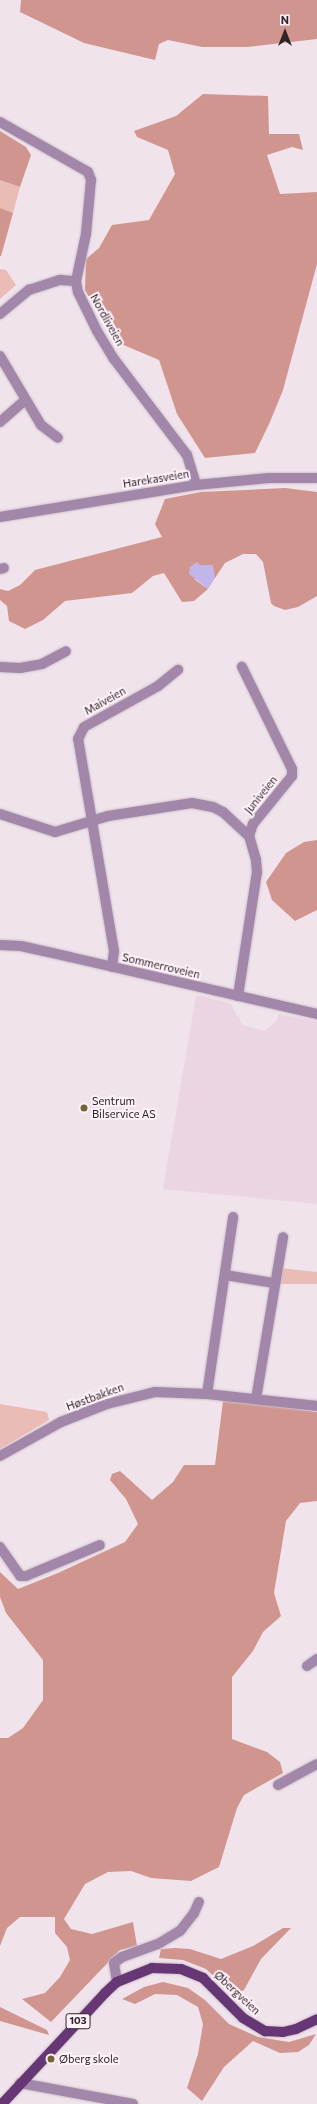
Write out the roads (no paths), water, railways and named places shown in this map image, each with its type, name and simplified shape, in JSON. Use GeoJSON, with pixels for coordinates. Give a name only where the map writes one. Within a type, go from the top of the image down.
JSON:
{"type":"FeatureCollection","features":[{"type":"Feature","properties":{"kind":"main road","name":"Øbergveien"},"geometry":{"type":"LineString","coordinates":[[2,2104],[20,2083],[117,1982],[152,1968],[181,1969],[204,1978],[243,2018],[265,2031],[283,2032],[296,2029],[317,2019]]}},
{"type":"Feature","properties":{"kind":"street"},"geometry":{"type":"LineString","coordinates":[[0,122],[88,172],[91,180],[86,234],[76,282],[60,280],[29,290],[0,314]]}},
{"type":"Feature","properties":{"kind":"street","name":"Nordliveien"},"geometry":{"type":"LineString","coordinates":[[76,282],[87,313],[111,353],[188,454],[196,485]]}},
{"type":"Feature","properties":{"kind":"street"},"geometry":{"type":"LineString","coordinates":[[0,356],[24,400],[41,425],[58,438]]}},
{"type":"Feature","properties":{"kind":"street"},"geometry":{"type":"LineString","coordinates":[[0,422],[24,400]]}},
{"type":"Feature","properties":{"kind":"street","name":"Harekasveien"},"geometry":{"type":"LineString","coordinates":[[0,517],[196,485],[269,478],[317,478]]}},
{"type":"Feature","properties":{"kind":"street"},"geometry":{"type":"LineString","coordinates":[[0,667],[36,666],[52,660],[66,650]]}},
{"type":"Feature","properties":{"kind":"street","name":"Juniveien"},"geometry":{"type":"LineString","coordinates":[[242,667],[292,769],[292,776],[253,824],[249,836]]}},
{"type":"Feature","properties":{"kind":"street","name":"Maiveien"},"geometry":{"type":"LineString","coordinates":[[112,967],[114,951],[78,739],[80,732],[90,723],[158,686],[178,670]]}},
{"type":"Feature","properties":{"kind":"street"},"geometry":{"type":"LineString","coordinates":[[0,814],[55,832],[91,820],[192,803],[214,807],[223,812],[249,836],[256,860],[257,872],[238,996]]}},
{"type":"Feature","properties":{"kind":"street","name":"Sommerroveien"},"geometry":{"type":"LineString","coordinates":[[0,944],[21,946],[317,1014]]}},
{"type":"Feature","properties":{"kind":"street"},"geometry":{"type":"LineString","coordinates":[[207,1394],[233,1217]]}},
{"type":"Feature","properties":{"kind":"street"},"geometry":{"type":"LineString","coordinates":[[256,1399],[274,1283],[283,1237]]}},
{"type":"Feature","properties":{"kind":"street"},"geometry":{"type":"LineString","coordinates":[[225,1275],[274,1283]]}},
{"type":"Feature","properties":{"kind":"street","name":"Høstbakken"},"geometry":{"type":"LineString","coordinates":[[0,1456],[35,1435],[107,1404],[155,1392],[207,1394],[317,1406]]}},
{"type":"Feature","properties":{"kind":"street"},"geometry":{"type":"LineString","coordinates":[[0,1547],[20,1576],[26,1576],[100,1544]]}},
{"type":"Feature","properties":{"kind":"street"},"geometry":{"type":"LineString","coordinates":[[307,1666],[317,1659]]}},
{"type":"Feature","properties":{"kind":"street"},"geometry":{"type":"LineString","coordinates":[[278,1785],[317,1764]]}},
{"type":"Feature","properties":{"kind":"street"},"geometry":{"type":"LineString","coordinates":[[117,1982],[114,1963],[122,1957],[158,1944],[180,1931],[194,1913],[199,1902]]}},
{"type":"Feature","properties":{"kind":"street"},"geometry":{"type":"LineString","coordinates":[[20,2083],[133,2104]]}},
{"type":"Feature","properties":{"kind":"place","name":"Sentrum Bilservice AS"},"geometry":{"type":"Point","coordinates":[84,1108]}},
{"type":"Feature","properties":{"kind":"place","name":"Øberg skole"},"geometry":{"type":"Point","coordinates":[51,2059]}}]}
